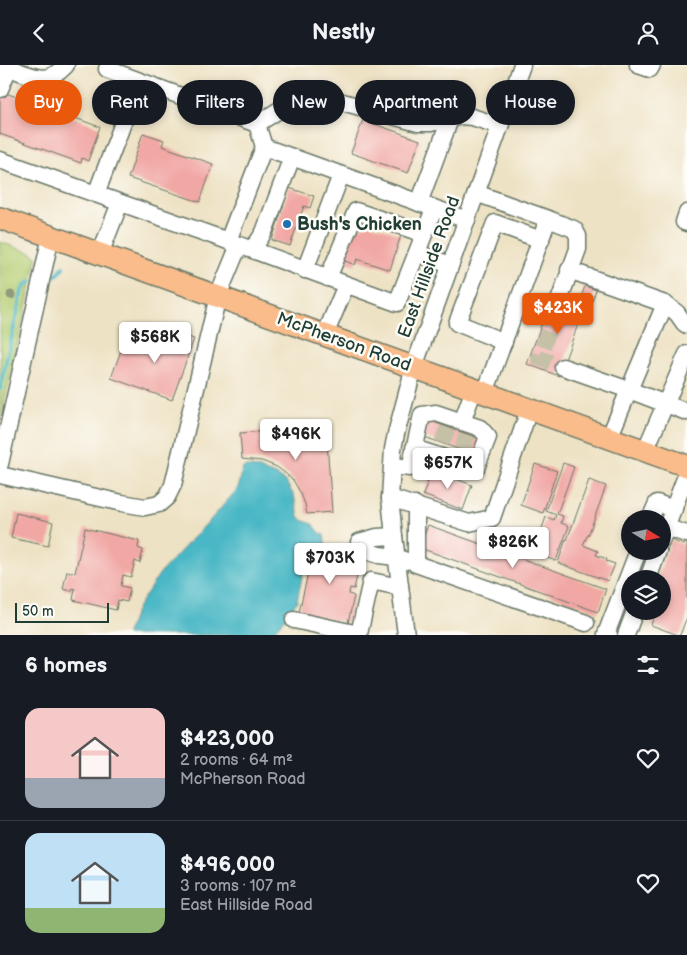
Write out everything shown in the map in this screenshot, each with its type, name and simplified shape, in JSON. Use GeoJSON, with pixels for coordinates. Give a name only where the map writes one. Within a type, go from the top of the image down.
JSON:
{"type":"FeatureCollection","features":[{"type":"Feature","properties":{"kind":"main road","name":"McPherson Road"},"geometry":{"type":"LineString","coordinates":[[0,218],[687,466]]}},
{"type":"Feature","properties":{"kind":"street"},"geometry":{"type":"LineString","coordinates":[[0,89],[7,66],[38,77],[47,78],[56,74],[66,65]]}},
{"type":"Feature","properties":{"kind":"street","name":"East Hillside Road"},"geometry":{"type":"LineString","coordinates":[[406,635],[390,498],[393,449],[396,434],[414,367],[522,65]]}},
{"type":"Feature","properties":{"kind":"street"},"geometry":{"type":"LineString","coordinates":[[638,65],[650,69],[652,65]]}},
{"type":"Feature","properties":{"kind":"street"},"geometry":{"type":"LineString","coordinates":[[104,66],[137,80]]}},
{"type":"Feature","properties":{"kind":"street"},"geometry":{"type":"LineString","coordinates":[[263,120],[295,100],[310,95],[328,97],[355,105]]}},
{"type":"Feature","properties":{"kind":"street"},"geometry":{"type":"LineString","coordinates":[[476,118],[500,126]]}},
{"type":"Feature","properties":{"kind":"street"},"geometry":{"type":"LineString","coordinates":[[96,194],[122,125]]}},
{"type":"Feature","properties":{"kind":"street"},"geometry":{"type":"LineString","coordinates":[[0,475],[145,507],[159,504],[167,497],[173,485],[218,296],[239,245],[264,147],[257,125]]}},
{"type":"Feature","properties":{"kind":"street"},"geometry":{"type":"LineString","coordinates":[[1,164],[96,194],[397,303],[424,234],[427,206],[448,125]]}},
{"type":"Feature","properties":{"kind":"street"},"geometry":{"type":"LineString","coordinates":[[264,147],[466,220]]}},
{"type":"Feature","properties":{"kind":"street"},"geometry":{"type":"LineString","coordinates":[[239,245],[257,243],[264,232],[292,157]]}},
{"type":"Feature","properties":{"kind":"street"},"geometry":{"type":"LineString","coordinates":[[306,270],[341,175]]}},
{"type":"Feature","properties":{"kind":"street"},"geometry":{"type":"LineString","coordinates":[[476,193],[574,229],[578,236],[578,249],[556,309]]}},
{"type":"Feature","properties":{"kind":"street"},"geometry":{"type":"LineString","coordinates":[[100,254],[120,203]]}},
{"type":"Feature","properties":{"kind":"street"},"geometry":{"type":"LineString","coordinates":[[328,278],[356,211],[424,234]]}},
{"type":"Feature","properties":{"kind":"street"},"geometry":{"type":"LineString","coordinates":[[460,425],[480,391],[504,342],[548,219]]}},
{"type":"Feature","properties":{"kind":"street"},"geometry":{"type":"LineString","coordinates":[[504,342],[457,323],[495,223],[541,240]]}},
{"type":"Feature","properties":{"kind":"street"},"geometry":{"type":"LineString","coordinates":[[0,464],[51,236]]}},
{"type":"Feature","properties":{"kind":"street"},"geometry":{"type":"LineString","coordinates":[[417,253],[450,265]]}},
{"type":"Feature","properties":{"kind":"street"},"geometry":{"type":"LineString","coordinates":[[569,270],[665,304],[677,313],[687,325]]}},
{"type":"Feature","properties":{"kind":"street"},"geometry":{"type":"LineString","coordinates":[[325,335],[346,285]]}},
{"type":"Feature","properties":{"kind":"street"},"geometry":{"type":"LineString","coordinates":[[609,438],[665,304]]}},
{"type":"Feature","properties":{"kind":"street"},"geometry":{"type":"LineString","coordinates":[[645,451],[687,354]]}},
{"type":"Feature","properties":{"kind":"street"},"geometry":{"type":"LineString","coordinates":[[563,367],[687,412]]}},
{"type":"Feature","properties":{"kind":"street"},"geometry":{"type":"LineString","coordinates":[[390,498],[468,523],[492,518],[530,410]]}},
{"type":"Feature","properties":{"kind":"street"},"geometry":{"type":"LineString","coordinates":[[393,466],[410,468],[414,448],[422,415],[436,413],[460,425],[480,428],[488,437],[476,468],[460,456],[440,450],[414,448]]}},
{"type":"Feature","properties":{"kind":"street"},"geometry":{"type":"LineString","coordinates":[[671,521],[679,508],[687,473]]}},
{"type":"Feature","properties":{"kind":"street"},"geometry":{"type":"LineString","coordinates":[[654,510],[657,503],[679,508]]}},
{"type":"Feature","properties":{"kind":"street"},"geometry":{"type":"LineString","coordinates":[[416,505],[416,564]]}},
{"type":"Feature","properties":{"kind":"street"},"geometry":{"type":"LineString","coordinates":[[671,533],[687,534]]}},
{"type":"Feature","properties":{"kind":"street"},"geometry":{"type":"LineString","coordinates":[[394,536],[377,537],[359,542],[366,551],[396,557],[586,623]]}},
{"type":"Feature","properties":{"kind":"street"},"geometry":{"type":"LineString","coordinates":[[609,635],[606,634],[635,560]]}},
{"type":"Feature","properties":{"kind":"street"},"geometry":{"type":"LineString","coordinates":[[294,621],[361,635],[371,581],[400,587]]}},
{"type":"Feature","properties":{"kind":"street"},"geometry":{"type":"LineString","coordinates":[[626,635],[632,620]]}},
{"type":"Feature","properties":{"kind":"green space"},"geometry":{"type":"Polygon","coordinates":[[[0,242],[34,254],[36,262],[0,421],[0,242]]]}},
{"type":"Feature","properties":{"kind":"water"},"geometry":{"type":"Polygon","coordinates":[[[243,468],[257,468],[275,475],[286,482],[294,496],[299,516],[302,520],[313,524],[324,535],[326,547],[309,544],[297,601],[289,614],[270,635],[127,635],[137,608],[160,573],[236,491],[243,468]]]}},
{"type":"Feature","properties":{"kind":"building"},"geometry":{"type":"Polygon","coordinates":[[[0,91],[15,96],[15,125],[82,125],[82,121],[100,127],[88,161],[82,158],[81,163],[0,134],[0,91]]]}},
{"type":"Feature","properties":{"kind":"building"},"geometry":{"type":"Polygon","coordinates":[[[361,125],[377,125],[420,140],[408,173],[351,153],[361,125]]]}},
{"type":"Feature","properties":{"kind":"building"},"geometry":{"type":"Polygon","coordinates":[[[143,133],[164,140],[162,146],[213,164],[200,202],[128,178],[143,133]]]}},
{"type":"Feature","properties":{"kind":"building","name":"Bush's Chicken"},"geometry":{"type":"Polygon","coordinates":[[[289,188],[314,196],[310,208],[304,206],[290,246],[272,240],[289,188]]]}},
{"type":"Feature","properties":{"kind":"building"},"geometry":{"type":"Polygon","coordinates":[[[364,222],[401,235],[390,270],[357,259],[355,265],[343,260],[355,225],[362,228],[364,222]]]}},
{"type":"Feature","properties":{"kind":"building"},"geometry":{"type":"Polygon","coordinates":[[[585,286],[596,290],[585,321],[580,319],[559,376],[527,364],[548,306],[575,315],[585,286]]]}},
{"type":"Feature","properties":{"kind":"building"},"geometry":{"type":"Polygon","coordinates":[[[161,327],[194,339],[172,400],[111,378],[123,345],[143,352],[153,347],[161,327]]]}},
{"type":"Feature","properties":{"kind":"building"},"geometry":{"type":"Polygon","coordinates":[[[425,419],[483,440],[477,456],[419,435],[425,419]]]}},
{"type":"Feature","properties":{"kind":"building"},"geometry":{"type":"Polygon","coordinates":[[[326,427],[332,512],[307,514],[301,494],[293,480],[285,473],[277,467],[262,461],[242,459],[240,433],[326,427]]]}},
{"type":"Feature","properties":{"kind":"building"},"geometry":{"type":"Polygon","coordinates":[[[563,463],[574,467],[557,514],[563,516],[561,523],[569,526],[556,561],[533,553],[546,517],[554,520],[556,515],[546,511],[563,463]]]}},
{"type":"Feature","properties":{"kind":"building"},"geometry":{"type":"Polygon","coordinates":[[[535,464],[557,471],[543,513],[521,505],[535,464]]]}},
{"type":"Feature","properties":{"kind":"building"},"geometry":{"type":"Polygon","coordinates":[[[432,470],[472,485],[463,510],[423,495],[432,470]]]}},
{"type":"Feature","properties":{"kind":"building"},"geometry":{"type":"Polygon","coordinates":[[[589,480],[606,486],[583,545],[598,551],[596,555],[615,564],[608,581],[558,563],[589,480]]]}},
{"type":"Feature","properties":{"kind":"building"},"geometry":{"type":"Polygon","coordinates":[[[16,513],[53,522],[48,546],[11,538],[16,513]]]}},
{"type":"Feature","properties":{"kind":"building"},"geometry":{"type":"Polygon","coordinates":[[[428,525],[606,589],[598,612],[420,548],[428,525]]]}},
{"type":"Feature","properties":{"kind":"building"},"geometry":{"type":"Polygon","coordinates":[[[85,528],[139,541],[138,548],[143,550],[140,563],[135,561],[131,577],[123,575],[121,586],[130,588],[127,602],[118,600],[116,610],[73,600],[75,589],[72,588],[72,591],[63,589],[67,571],[75,573],[85,528]]]}},
{"type":"Feature","properties":{"kind":"building"},"geometry":{"type":"Polygon","coordinates":[[[687,538],[687,617],[680,635],[678,635],[651,625],[653,620],[671,620],[671,570],[660,570],[664,560],[671,560],[671,540],[684,545],[687,538]]]}},
{"type":"Feature","properties":{"kind":"building"},"geometry":{"type":"Polygon","coordinates":[[[314,547],[361,558],[354,589],[350,588],[349,594],[354,596],[348,623],[299,612],[314,547]]]}},
{"type":"Feature","properties":{"kind":"waterway"},"geometry":{"type":"LineString","coordinates":[[51,277],[58,274],[63,267]]}},
{"type":"Feature","properties":{"kind":"waterway"},"geometry":{"type":"LineString","coordinates":[[0,389],[22,291],[25,285],[32,281]]}},
{"type":"Feature","properties":{"kind":"tunnel"},"geometry":{"type":"LineString","coordinates":[[556,309],[539,358],[563,367]]}},
{"type":"Feature","properties":{"kind":"tunnel"},"geometry":{"type":"LineString","coordinates":[[442,443],[448,427]]}},
{"type":"Feature","properties":{"kind":"tunnel"},"geometry":{"type":"LineString","coordinates":[[462,450],[467,434]]}},
{"type":"Feature","properties":{"kind":"place","name":"Bush's Chicken"},"geometry":{"type":"Point","coordinates":[287,224]}}]}
